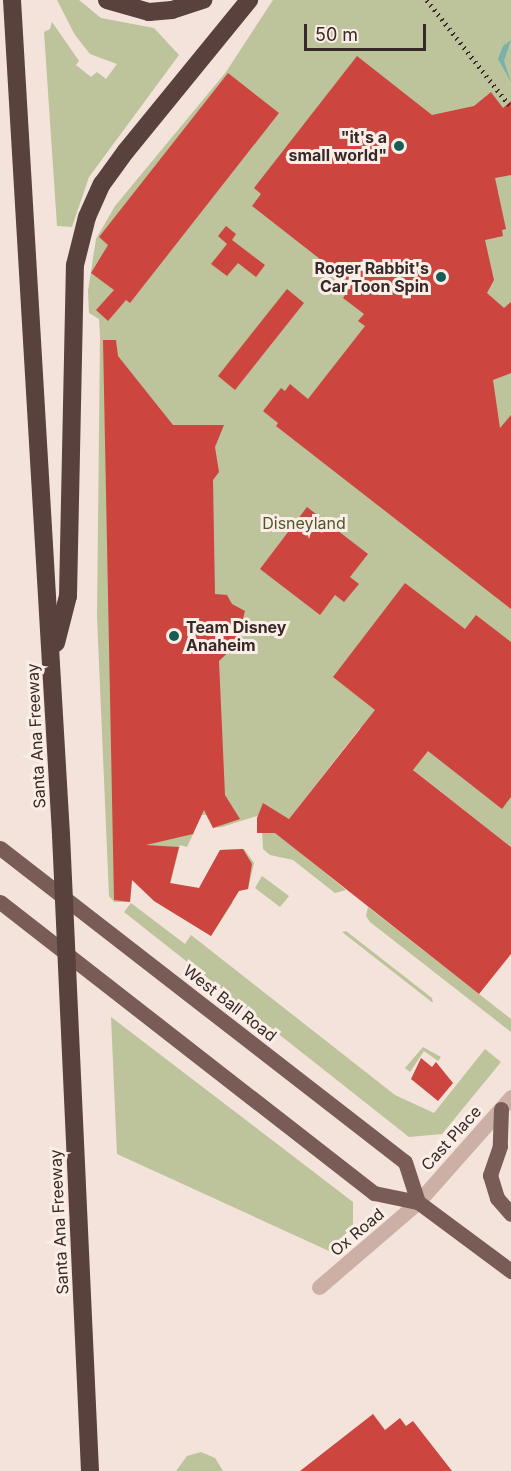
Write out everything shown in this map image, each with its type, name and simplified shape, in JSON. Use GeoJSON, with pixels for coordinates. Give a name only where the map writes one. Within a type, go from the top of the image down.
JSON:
{"type":"FeatureCollection","features":[{"type":"Feature","properties":{"kind":"highway","name":"Santa Ana Freeway"},"geometry":{"type":"LineString","coordinates":[[12,0],[51,660],[90,1471]]}},
{"type":"Feature","properties":{"kind":"highway"},"geometry":{"type":"LineString","coordinates":[[107,0],[149,12],[181,8],[202,0]]}},
{"type":"Feature","properties":{"kind":"highway"},"geometry":{"type":"LineString","coordinates":[[51,660],[68,596],[75,265],[87,217],[102,184],[249,0]]}},
{"type":"Feature","properties":{"kind":"main road","name":"West Ball Road"},"geometry":{"type":"LineString","coordinates":[[0,848],[405,1162],[418,1202]]}},
{"type":"Feature","properties":{"kind":"main road"},"geometry":{"type":"LineString","coordinates":[[0,902],[374,1193],[418,1202],[511,1271]]}},
{"type":"Feature","properties":{"kind":"main road"},"geometry":{"type":"LineString","coordinates":[[506,1103],[501,1146],[490,1174],[498,1198],[511,1214]]}},
{"type":"Feature","properties":{"kind":"street","name":"Cast Place"},"geometry":{"type":"LineString","coordinates":[[418,1202],[506,1103]]}},
{"type":"Feature","properties":{"kind":"street","name":"Ox Road"},"geometry":{"type":"LineString","coordinates":[[319,1287],[418,1202]]}},
{"type":"Feature","properties":{"kind":"green space"},"geometry":{"type":"Polygon","coordinates":[[[57,0],[79,0],[101,18],[154,28],[179,55],[89,177],[72,227],[57,226],[44,32],[50,29],[52,22],[79,61],[76,65],[91,77],[97,72],[106,79],[117,64],[90,54],[75,35],[57,0]]]}},
{"type":"Feature","properties":{"kind":"green space","name":"Disneyland"},"geometry":{"type":"Polygon","coordinates":[[[273,0],[511,0],[511,847],[360,728],[289,819],[264,804],[260,815],[222,827],[213,828],[206,815],[189,815],[194,832],[187,847],[180,845],[170,885],[199,888],[220,850],[244,849],[254,863],[248,889],[216,894],[233,902],[211,936],[154,901],[136,880],[132,881],[130,902],[114,902],[109,896],[97,617],[100,337],[99,319],[89,313],[88,291],[96,239],[115,206],[226,72],[273,0]]]}},
{"type":"Feature","properties":{"kind":"green space"},"geometry":{"type":"Polygon","coordinates":[[[262,831],[276,833],[346,890],[335,893],[293,860],[270,855],[263,849],[262,831]]]}},
{"type":"Feature","properties":{"kind":"green space"},"geometry":{"type":"Polygon","coordinates":[[[262,876],[289,896],[280,907],[255,888],[262,876]]]}},
{"type":"Feature","properties":{"kind":"green space"},"geometry":{"type":"Polygon","coordinates":[[[131,903],[185,944],[191,935],[395,1095],[434,1113],[485,1049],[501,1062],[442,1134],[409,1137],[124,912],[131,903]]]}},
{"type":"Feature","properties":{"kind":"green space"},"geometry":{"type":"Polygon","coordinates":[[[368,907],[511,1019],[511,1032],[370,922],[366,916],[368,907]]]}},
{"type":"Feature","properties":{"kind":"green space"},"geometry":{"type":"Polygon","coordinates":[[[346,931],[432,998],[433,1003],[342,932],[346,931]]]}},
{"type":"Feature","properties":{"kind":"green space"},"geometry":{"type":"Polygon","coordinates":[[[111,1017],[353,1202],[353,1233],[329,1251],[117,1154],[111,1017]]]}},
{"type":"Feature","properties":{"kind":"green space"},"geometry":{"type":"Polygon","coordinates":[[[423,1047],[441,1057],[438,1061],[424,1051],[410,1072],[405,1068],[423,1047]]]}},
{"type":"Feature","properties":{"kind":"green space"},"geometry":{"type":"Polygon","coordinates":[[[201,1452],[215,1458],[223,1471],[176,1471],[187,1456],[201,1452]]]}},
{"type":"Feature","properties":{"kind":"water"},"geometry":{"type":"Polygon","coordinates":[[[511,40],[504,61],[511,82],[498,59],[503,46],[511,40]]]}},
{"type":"Feature","properties":{"kind":"building"},"geometry":{"type":"Polygon","coordinates":[[[357,56],[432,115],[474,106],[491,92],[503,108],[511,101],[511,175],[495,178],[506,229],[502,230],[503,236],[485,240],[494,280],[487,293],[504,308],[511,302],[511,373],[493,380],[500,428],[511,415],[511,609],[276,426],[278,423],[263,411],[281,388],[285,391],[290,384],[308,399],[365,326],[358,321],[364,314],[343,298],[352,284],[252,206],[261,194],[254,188],[357,56]]]}},
{"type":"Feature","properties":{"kind":"building"},"geometry":{"type":"Polygon","coordinates":[[[228,73],[279,113],[130,303],[126,300],[108,321],[96,310],[114,290],[91,273],[108,245],[99,237],[228,73]]]}},
{"type":"Feature","properties":{"kind":"building"},"geometry":{"type":"Polygon","coordinates":[[[226,226],[236,234],[232,240],[265,265],[256,277],[238,263],[227,276],[211,264],[227,244],[218,236],[226,226]]]}},
{"type":"Feature","properties":{"kind":"building"},"geometry":{"type":"Polygon","coordinates":[[[287,289],[304,303],[235,390],[218,376],[287,289]]]}},
{"type":"Feature","properties":{"kind":"building","name":"Team Disney Anaheim"},"geometry":{"type":"Polygon","coordinates":[[[103,340],[116,340],[118,356],[173,425],[224,425],[215,447],[219,472],[213,480],[215,594],[227,595],[232,604],[245,611],[240,630],[235,633],[242,639],[219,661],[225,795],[240,819],[213,828],[204,810],[193,834],[146,845],[179,847],[170,883],[199,888],[220,850],[243,849],[252,864],[248,889],[239,891],[211,936],[154,901],[132,880],[130,902],[114,900],[103,340]]]}},
{"type":"Feature","properties":{"kind":"building"},"geometry":{"type":"Polygon","coordinates":[[[307,507],[368,554],[350,577],[359,584],[344,602],[335,595],[320,615],[260,569],[307,507]]]}},
{"type":"Feature","properties":{"kind":"building"},"geometry":{"type":"Polygon","coordinates":[[[405,583],[465,629],[476,615],[511,642],[511,797],[502,809],[428,751],[413,770],[511,847],[511,954],[479,994],[275,833],[257,833],[257,818],[263,803],[289,819],[375,710],[333,677],[405,583]]]}},
{"type":"Feature","properties":{"kind":"building"},"geometry":{"type":"Polygon","coordinates":[[[421,1058],[432,1067],[436,1062],[453,1083],[438,1101],[411,1079],[421,1058]]]}},
{"type":"Feature","properties":{"kind":"building"},"geometry":{"type":"Polygon","coordinates":[[[373,1414],[385,1430],[400,1418],[406,1426],[413,1421],[452,1471],[300,1471],[373,1414]]]}},
{"type":"Feature","properties":{"kind":"railway"},"geometry":{"type":"LineString","coordinates":[[427,0],[511,107]]}},
{"type":"Feature","properties":{"kind":"place","name":"\"it's a small world\""},"geometry":{"type":"Point","coordinates":[399,146]}},
{"type":"Feature","properties":{"kind":"place","name":"Roger Rabbit's Car Toon Spin"},"geometry":{"type":"Point","coordinates":[441,277]}},
{"type":"Feature","properties":{"kind":"place","name":"Team Disney Anaheim"},"geometry":{"type":"Point","coordinates":[174,636]}}]}
